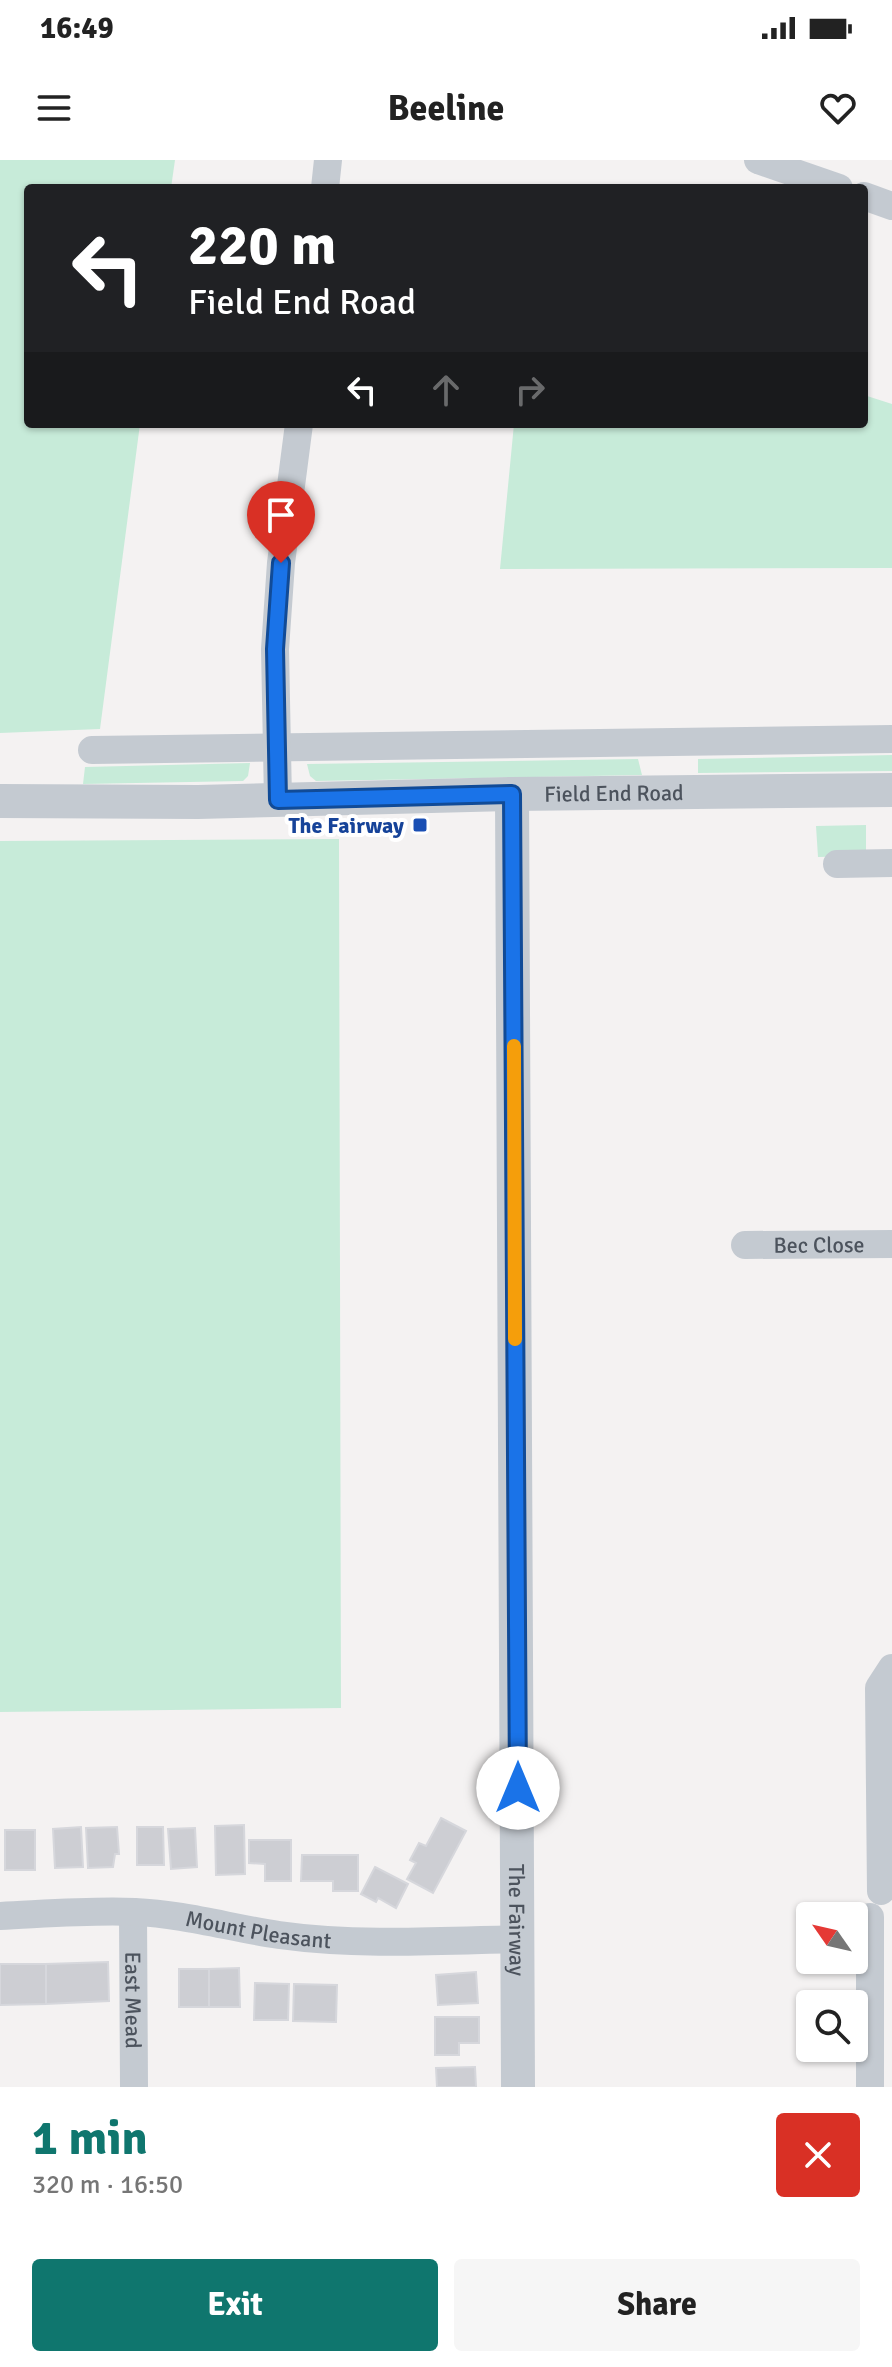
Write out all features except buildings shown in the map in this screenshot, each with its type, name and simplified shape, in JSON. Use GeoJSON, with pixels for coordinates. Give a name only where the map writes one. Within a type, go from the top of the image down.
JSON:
{"type":"FeatureCollection","features":[{"type":"Feature","properties":{"kind":"street"},"geometry":{"type":"LineString","coordinates":[[325,184],[328,160]]}},
{"type":"Feature","properties":{"kind":"street"},"geometry":{"type":"LineString","coordinates":[[758,160],[827,184]]}},
{"type":"Feature","properties":{"kind":"street"},"geometry":{"type":"LineString","coordinates":[[868,197],[892,206]]}},
{"type":"Feature","properties":{"kind":"street"},"geometry":{"type":"LineString","coordinates":[[278,800],[275,649],[281,563],[298,428]]}},
{"type":"Feature","properties":{"kind":"street"},"geometry":{"type":"LineString","coordinates":[[92,750],[892,739]]}},
{"type":"Feature","properties":{"kind":"street","name":"Field End Road"},"geometry":{"type":"LineString","coordinates":[[0,801],[278,800],[892,790]]}},
{"type":"Feature","properties":{"kind":"street","name":"The Fairway"},"geometry":{"type":"LineString","coordinates":[[512,794],[518,2087]]}},
{"type":"Feature","properties":{"kind":"street"},"geometry":{"type":"LineString","coordinates":[[837,864],[892,863]]}},
{"type":"Feature","properties":{"kind":"street","name":"Bec Close"},"geometry":{"type":"LineString","coordinates":[[745,1245],[892,1244]]}},
{"type":"Feature","properties":{"kind":"street"},"geometry":{"type":"LineString","coordinates":[[881,1891],[879,1688],[892,1668]]}},
{"type":"Feature","properties":{"kind":"street","name":"Mount Pleasant"},"geometry":{"type":"LineString","coordinates":[[0,1916],[133,1912],[316,1938],[389,1941],[518,1939]]}},
{"type":"Feature","properties":{"kind":"street","name":"East Mead"},"geometry":{"type":"LineString","coordinates":[[133,1912],[134,2087]]}},
{"type":"Feature","properties":{"kind":"street"},"geometry":{"type":"LineString","coordinates":[[870,1917],[870,2087]]}},
{"type":"Feature","properties":{"kind":"green space"},"geometry":{"type":"Polygon","coordinates":[[[0,160],[175,160],[172,184],[24,184],[24,428],[139,428],[100,729],[0,733],[0,160]]]}},
{"type":"Feature","properties":{"kind":"green space"},"geometry":{"type":"Polygon","coordinates":[[[868,396],[892,404],[892,568],[500,569],[514,428],[868,428],[868,396]]]}},
{"type":"Feature","properties":{"kind":"green space"},"geometry":{"type":"Polygon","coordinates":[[[892,755],[892,771],[698,773],[698,759],[892,755]]]}},
{"type":"Feature","properties":{"kind":"green space"},"geometry":{"type":"Polygon","coordinates":[[[638,759],[642,775],[316,781],[310,776],[307,764],[638,759]]]}},
{"type":"Feature","properties":{"kind":"green space"},"geometry":{"type":"Polygon","coordinates":[[[250,763],[248,776],[243,781],[83,784],[85,767],[250,763]]]}},
{"type":"Feature","properties":{"kind":"green space"},"geometry":{"type":"Polygon","coordinates":[[[866,825],[866,856],[818,857],[816,826],[866,825]]]}},
{"type":"Feature","properties":{"kind":"green space"},"geometry":{"type":"Polygon","coordinates":[[[339,839],[341,1708],[0,1712],[0,841],[339,839]]]}},
{"type":"Feature","properties":{"kind":"slow traffic"},"geometry":{"type":"LineString","coordinates":[[514,1046],[515,1339]]}},
{"type":"Feature","properties":{"kind":"place","name":"The Fairway"},"geometry":{"type":"Point","coordinates":[420,825]}},
{"type":"Feature","properties":{"kind":"route"},"geometry":{"type":"LineString","coordinates":[[281,563],[275,649],[278,800],[512,794],[518,1788]]}}]}
